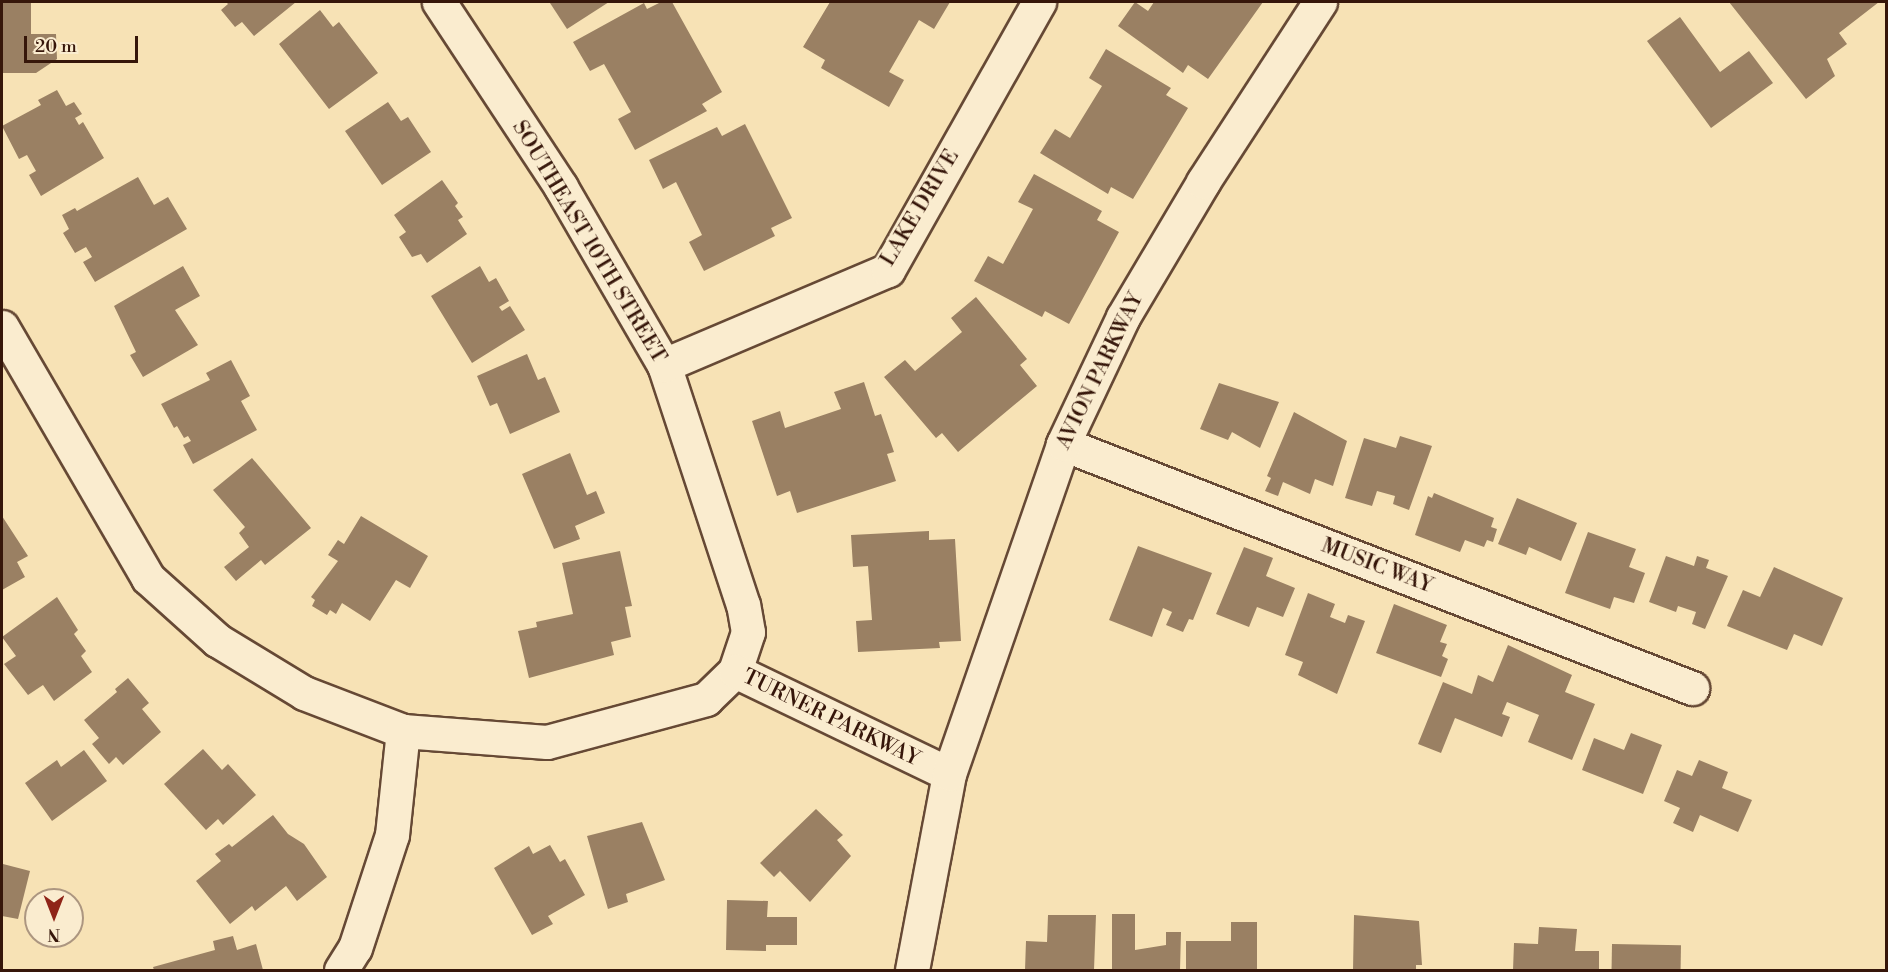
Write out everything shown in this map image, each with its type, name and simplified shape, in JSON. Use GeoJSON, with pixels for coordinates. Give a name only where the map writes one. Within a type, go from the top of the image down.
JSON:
{"type":"FeatureCollection","features":[{"type":"Feature","properties":{"kind":"street","name":"SOUTHEAST 10TH STREET"},"geometry":{"type":"LineString","coordinates":[[439,2],[561,187],[664,364],[743,605],[748,632],[735,671]]}},
{"type":"Feature","properties":{"kind":"street","name":"LAKE DRIVE"},"geometry":{"type":"LineString","coordinates":[[664,364],[888,270],[1039,2]]}},
{"type":"Feature","properties":{"kind":"street","name":"AVION PARKWAY"},"geometry":{"type":"LineString","coordinates":[[949,774],[1063,444],[1123,317],[1203,182],[1320,2]]}},
{"type":"Feature","properties":{"kind":"street","name":"TURNER PARKWAY"},"geometry":{"type":"LineString","coordinates":[[2,327],[148,578],[217,640],[295,687],[403,731],[547,742],[706,699],[735,671],[949,774]]}},
{"type":"Feature","properties":{"kind":"street","name":"MUSIC WAY"},"geometry":{"type":"LineString","coordinates":[[1063,444],[1692,688]]}},
{"type":"Feature","properties":{"kind":"street"},"geometry":{"type":"LineString","coordinates":[[341,970],[355,948],[392,835],[403,731]]}},
{"type":"Feature","properties":{"kind":"street"},"geometry":{"type":"LineString","coordinates":[[912,970],[949,774]]}},
{"type":"Feature","properties":{"kind":"building"},"geometry":{"type":"Polygon","coordinates":[[[2,2],[31,2],[31,34],[56,34],[57,59],[36,73],[2,73],[2,2]]]}},
{"type":"Feature","properties":{"kind":"building"},"geometry":{"type":"Polygon","coordinates":[[[226,2],[296,2],[254,36],[242,22],[235,27],[221,10],[228,4],[226,2]]]}},
{"type":"Feature","properties":{"kind":"building"},"geometry":{"type":"Polygon","coordinates":[[[609,2],[567,29],[550,3],[609,2]]]}},
{"type":"Feature","properties":{"kind":"building"},"geometry":{"type":"Polygon","coordinates":[[[661,2],[672,2],[722,92],[702,104],[707,111],[635,150],[618,119],[631,112],[604,64],[590,71],[573,42],[644,3],[647,9],[661,2]]]}},
{"type":"Feature","properties":{"kind":"building"},"geometry":{"type":"Polygon","coordinates":[[[830,2],[950,2],[934,29],[919,20],[889,72],[904,80],[889,107],[821,68],[825,60],[803,47],[830,2]]]}},
{"type":"Feature","properties":{"kind":"building"},"geometry":{"type":"Polygon","coordinates":[[[1135,2],[1148,11],[1154,2],[1263,2],[1208,79],[1188,65],[1183,73],[1118,26],[1135,2]]]}},
{"type":"Feature","properties":{"kind":"building"},"geometry":{"type":"Polygon","coordinates":[[[1729,2],[1879,2],[1839,33],[1847,44],[1827,59],[1835,76],[1806,99],[1729,2]]]}},
{"type":"Feature","properties":{"kind":"building"},"geometry":{"type":"Polygon","coordinates":[[[320,10],[333,27],[339,22],[378,73],[329,109],[279,44],[320,10]]]}},
{"type":"Feature","properties":{"kind":"building"},"geometry":{"type":"Polygon","coordinates":[[[1680,17],[1720,72],[1749,51],[1773,83],[1711,128],[1647,41],[1680,17]]]}},
{"type":"Feature","properties":{"kind":"building"},"geometry":{"type":"Polygon","coordinates":[[[1106,49],[1171,88],[1166,95],[1188,108],[1133,199],[1111,187],[1108,194],[1040,153],[1055,129],[1070,138],[1102,86],[1089,78],[1106,49]]]}},
{"type":"Feature","properties":{"kind":"building"},"geometry":{"type":"Polygon","coordinates":[[[57,90],[66,106],[74,102],[82,114],[75,118],[79,125],[83,122],[104,158],[41,196],[29,175],[36,171],[27,155],[19,159],[2,126],[41,105],[38,100],[57,90]]]}},
{"type":"Feature","properties":{"kind":"building"},"geometry":{"type":"Polygon","coordinates":[[[388,102],[401,121],[408,117],[431,152],[382,185],[345,131],[388,102]]]}},
{"type":"Feature","properties":{"kind":"building"},"geometry":{"type":"Polygon","coordinates":[[[745,124],[792,218],[771,228],[775,236],[704,271],[689,242],[702,235],[676,182],[663,189],[649,160],[717,127],[722,136],[745,124]]]}},
{"type":"Feature","properties":{"kind":"building"},"geometry":{"type":"Polygon","coordinates":[[[1034,174],[1102,211],[1097,220],[1119,232],[1069,324],[1045,311],[1042,317],[974,281],[988,256],[1003,264],[1033,209],[1018,202],[1034,174]]]}},
{"type":"Feature","properties":{"kind":"building"},"geometry":{"type":"Polygon","coordinates":[[[138,177],[154,205],[168,197],[187,229],[95,282],[83,262],[92,257],[86,247],[75,253],[63,233],[69,229],[62,215],[75,208],[77,211],[138,177]]]}},
{"type":"Feature","properties":{"kind":"building"},"geometry":{"type":"Polygon","coordinates":[[[442,180],[458,203],[455,206],[463,217],[458,220],[467,234],[427,263],[421,254],[412,257],[399,237],[406,232],[394,215],[442,180]]]}},
{"type":"Feature","properties":{"kind":"building"},"geometry":{"type":"Polygon","coordinates":[[[183,266],[200,296],[175,310],[198,345],[143,377],[130,355],[136,352],[114,306],[183,266]]]}},
{"type":"Feature","properties":{"kind":"building"},"geometry":{"type":"Polygon","coordinates":[[[480,266],[489,282],[496,278],[509,301],[499,307],[502,311],[510,306],[525,330],[472,363],[431,296],[480,266]]]}},
{"type":"Feature","properties":{"kind":"building"},"geometry":{"type":"Polygon","coordinates":[[[976,297],[1027,359],[1020,365],[1037,386],[958,452],[942,433],[936,438],[884,377],[905,360],[915,371],[962,332],[951,318],[976,297]]]}},
{"type":"Feature","properties":{"kind":"building"},"geometry":{"type":"Polygon","coordinates":[[[527,354],[538,380],[545,377],[560,412],[510,434],[497,403],[490,406],[477,376],[527,354]]]}},
{"type":"Feature","properties":{"kind":"building"},"geometry":{"type":"Polygon","coordinates":[[[231,360],[250,396],[241,401],[257,430],[193,464],[183,445],[191,441],[188,436],[184,438],[177,426],[174,428],[161,404],[210,380],[206,373],[231,360]]]}},
{"type":"Feature","properties":{"kind":"building"},"geometry":{"type":"Polygon","coordinates":[[[864,382],[875,416],[881,414],[894,452],[887,454],[896,481],[797,513],[790,491],[777,496],[752,421],[780,411],[785,428],[841,409],[834,392],[864,382]]]}},
{"type":"Feature","properties":{"kind":"building"},"geometry":{"type":"Polygon","coordinates":[[[1219,383],[1279,402],[1260,448],[1232,432],[1228,440],[1200,429],[1219,383]]]}},
{"type":"Feature","properties":{"kind":"building"},"geometry":{"type":"Polygon","coordinates":[[[1294,412],[1347,441],[1333,486],[1315,479],[1310,494],[1283,482],[1278,496],[1265,491],[1271,478],[1267,476],[1294,412]]]}},
{"type":"Feature","properties":{"kind":"building"},"geometry":{"type":"Polygon","coordinates":[[[1400,436],[1432,446],[1409,510],[1393,504],[1395,496],[1377,491],[1372,506],[1345,498],[1364,438],[1396,448],[1400,436]]]}},
{"type":"Feature","properties":{"kind":"building"},"geometry":{"type":"Polygon","coordinates":[[[570,453],[587,495],[596,491],[605,513],[575,526],[580,539],[554,549],[522,474],[570,453]]]}},
{"type":"Feature","properties":{"kind":"building"},"geometry":{"type":"Polygon","coordinates":[[[252,458],[311,528],[265,565],[261,560],[236,581],[224,567],[249,547],[239,533],[245,527],[213,490],[252,458]]]}},
{"type":"Feature","properties":{"kind":"building"},"geometry":{"type":"Polygon","coordinates":[[[1434,493],[1494,518],[1491,527],[1497,529],[1493,542],[1487,540],[1484,547],[1465,540],[1460,552],[1415,535],[1428,496],[1432,498],[1434,493]]]}},
{"type":"Feature","properties":{"kind":"building"},"geometry":{"type":"Polygon","coordinates":[[[1517,498],[1577,523],[1561,561],[1529,547],[1526,555],[1498,544],[1517,498]]]}},
{"type":"Feature","properties":{"kind":"building"},"geometry":{"type":"Polygon","coordinates":[[[2,516],[28,556],[17,562],[25,577],[2,590],[2,516]]]}},
{"type":"Feature","properties":{"kind":"building"},"geometry":{"type":"Polygon","coordinates":[[[361,516],[428,556],[410,588],[396,580],[370,621],[342,603],[336,614],[330,610],[327,615],[312,606],[315,600],[311,597],[338,561],[328,555],[338,540],[344,544],[361,516]]]}},
{"type":"Feature","properties":{"kind":"building"},"geometry":{"type":"Polygon","coordinates":[[[929,531],[929,540],[955,539],[961,641],[939,642],[940,648],[858,652],[856,621],[872,620],[868,566],[853,567],[851,535],[929,531]]]}},
{"type":"Feature","properties":{"kind":"building"},"geometry":{"type":"Polygon","coordinates":[[[1588,532],[1636,549],[1629,567],[1645,573],[1634,603],[1614,597],[1610,609],[1565,593],[1588,532]]]}},
{"type":"Feature","properties":{"kind":"building"},"geometry":{"type":"Polygon","coordinates":[[[1138,546],[1212,573],[1193,620],[1189,619],[1183,632],[1166,625],[1172,612],[1163,608],[1152,637],[1109,620],[1138,546]]]}},
{"type":"Feature","properties":{"kind":"building"},"geometry":{"type":"Polygon","coordinates":[[[1244,547],[1273,558],[1266,576],[1295,588],[1283,617],[1257,607],[1249,627],[1216,614],[1244,547]]]}},
{"type":"Feature","properties":{"kind":"building"},"geometry":{"type":"Polygon","coordinates":[[[620,551],[632,606],[625,607],[631,637],[611,642],[614,655],[529,678],[518,631],[537,627],[536,622],[573,614],[562,563],[620,551]]]}},
{"type":"Feature","properties":{"kind":"building"},"geometry":{"type":"Polygon","coordinates":[[[1666,556],[1694,566],[1697,556],[1709,560],[1706,568],[1728,576],[1705,629],[1692,624],[1696,612],[1678,606],[1676,612],[1649,602],[1666,556]]]}},
{"type":"Feature","properties":{"kind":"building"},"geometry":{"type":"Polygon","coordinates":[[[1774,567],[1843,598],[1822,646],[1794,634],[1787,650],[1727,626],[1743,590],[1760,597],[1774,567]]]}},
{"type":"Feature","properties":{"kind":"building"},"geometry":{"type":"Polygon","coordinates":[[[1308,593],[1335,604],[1330,617],[1345,623],[1348,615],[1365,621],[1337,694],[1298,675],[1303,662],[1285,655],[1308,593]]]}},
{"type":"Feature","properties":{"kind":"building"},"geometry":{"type":"Polygon","coordinates":[[[57,597],[78,630],[74,634],[86,651],[81,656],[92,672],[54,701],[43,685],[28,695],[4,664],[16,656],[2,637],[57,597]]]}},
{"type":"Feature","properties":{"kind":"building"},"geometry":{"type":"Polygon","coordinates":[[[1394,604],[1447,625],[1440,642],[1447,644],[1442,656],[1448,659],[1441,677],[1376,653],[1394,604]]]}},
{"type":"Feature","properties":{"kind":"building"},"geometry":{"type":"Polygon","coordinates":[[[1508,645],[1572,675],[1565,692],[1595,704],[1572,760],[1528,742],[1539,715],[1507,702],[1502,714],[1510,717],[1502,737],[1455,718],[1441,753],[1418,744],[1443,682],[1472,694],[1478,675],[1493,682],[1508,645]]]}},
{"type":"Feature","properties":{"kind":"building"},"geometry":{"type":"Polygon","coordinates":[[[128,678],[149,703],[142,709],[161,732],[123,765],[116,757],[109,764],[92,744],[99,738],[84,720],[117,692],[115,689],[128,678]]]}},
{"type":"Feature","properties":{"kind":"building"},"geometry":{"type":"Polygon","coordinates":[[[1631,733],[1662,745],[1643,794],[1582,770],[1594,738],[1624,750],[1631,733]]]}},
{"type":"Feature","properties":{"kind":"building"},"geometry":{"type":"Polygon","coordinates":[[[203,749],[222,770],[228,764],[256,795],[223,825],[218,819],[206,830],[164,784],[203,749]]]}},
{"type":"Feature","properties":{"kind":"building"},"geometry":{"type":"Polygon","coordinates":[[[84,750],[107,781],[52,821],[25,783],[57,760],[61,767],[84,750]]]}},
{"type":"Feature","properties":{"kind":"building"},"geometry":{"type":"Polygon","coordinates":[[[1699,760],[1728,772],[1722,788],[1752,800],[1738,832],[1700,815],[1693,832],[1673,823],[1680,808],[1664,801],[1677,770],[1692,776],[1699,760]]]}},
{"type":"Feature","properties":{"kind":"building"},"geometry":{"type":"Polygon","coordinates":[[[816,809],[843,835],[837,840],[851,856],[810,902],[780,871],[774,877],[760,863],[816,809]]]}},
{"type":"Feature","properties":{"kind":"building"},"geometry":{"type":"Polygon","coordinates":[[[273,815],[288,834],[304,844],[327,877],[297,901],[286,886],[255,911],[252,906],[230,924],[196,881],[221,861],[215,854],[229,844],[232,847],[273,815]]]}},
{"type":"Feature","properties":{"kind":"building"},"geometry":{"type":"Polygon","coordinates":[[[642,822],[665,880],[626,894],[628,902],[608,909],[587,836],[642,822]]]}},
{"type":"Feature","properties":{"kind":"building"},"geometry":{"type":"Polygon","coordinates":[[[550,845],[560,862],[565,859],[585,895],[548,916],[553,924],[532,935],[494,868],[529,846],[533,854],[550,845]]]}},
{"type":"Feature","properties":{"kind":"building"},"geometry":{"type":"Polygon","coordinates":[[[3,864],[30,871],[18,919],[2,916],[3,864]]]}},
{"type":"Feature","properties":{"kind":"building"},"geometry":{"type":"Polygon","coordinates":[[[727,900],[768,901],[767,917],[797,917],[797,945],[766,945],[766,951],[726,950],[727,900]]]}},
{"type":"Feature","properties":{"kind":"building"},"geometry":{"type":"Polygon","coordinates":[[[1112,914],[1135,914],[1135,950],[1166,945],[1166,932],[1181,932],[1180,970],[1112,970],[1112,914]]]}},
{"type":"Feature","properties":{"kind":"building"},"geometry":{"type":"Polygon","coordinates":[[[1048,915],[1096,915],[1094,970],[1025,970],[1026,941],[1047,942],[1048,915]]]}},
{"type":"Feature","properties":{"kind":"building"},"geometry":{"type":"Polygon","coordinates":[[[1354,915],[1419,921],[1422,965],[1416,965],[1416,970],[1353,970],[1354,915]]]}},
{"type":"Feature","properties":{"kind":"building"},"geometry":{"type":"Polygon","coordinates":[[[1231,922],[1257,922],[1257,970],[1186,970],[1186,941],[1231,941],[1231,922]]]}},
{"type":"Feature","properties":{"kind":"building"},"geometry":{"type":"Polygon","coordinates":[[[1539,927],[1577,929],[1575,951],[1599,951],[1599,970],[1513,970],[1514,943],[1538,944],[1539,927]]]}},
{"type":"Feature","properties":{"kind":"building"},"geometry":{"type":"Polygon","coordinates":[[[233,936],[237,950],[256,944],[263,970],[154,970],[153,967],[215,950],[213,941],[233,936]]]}},
{"type":"Feature","properties":{"kind":"building"},"geometry":{"type":"Polygon","coordinates":[[[1612,944],[1681,945],[1681,970],[1612,970],[1612,944]]]}}]}
